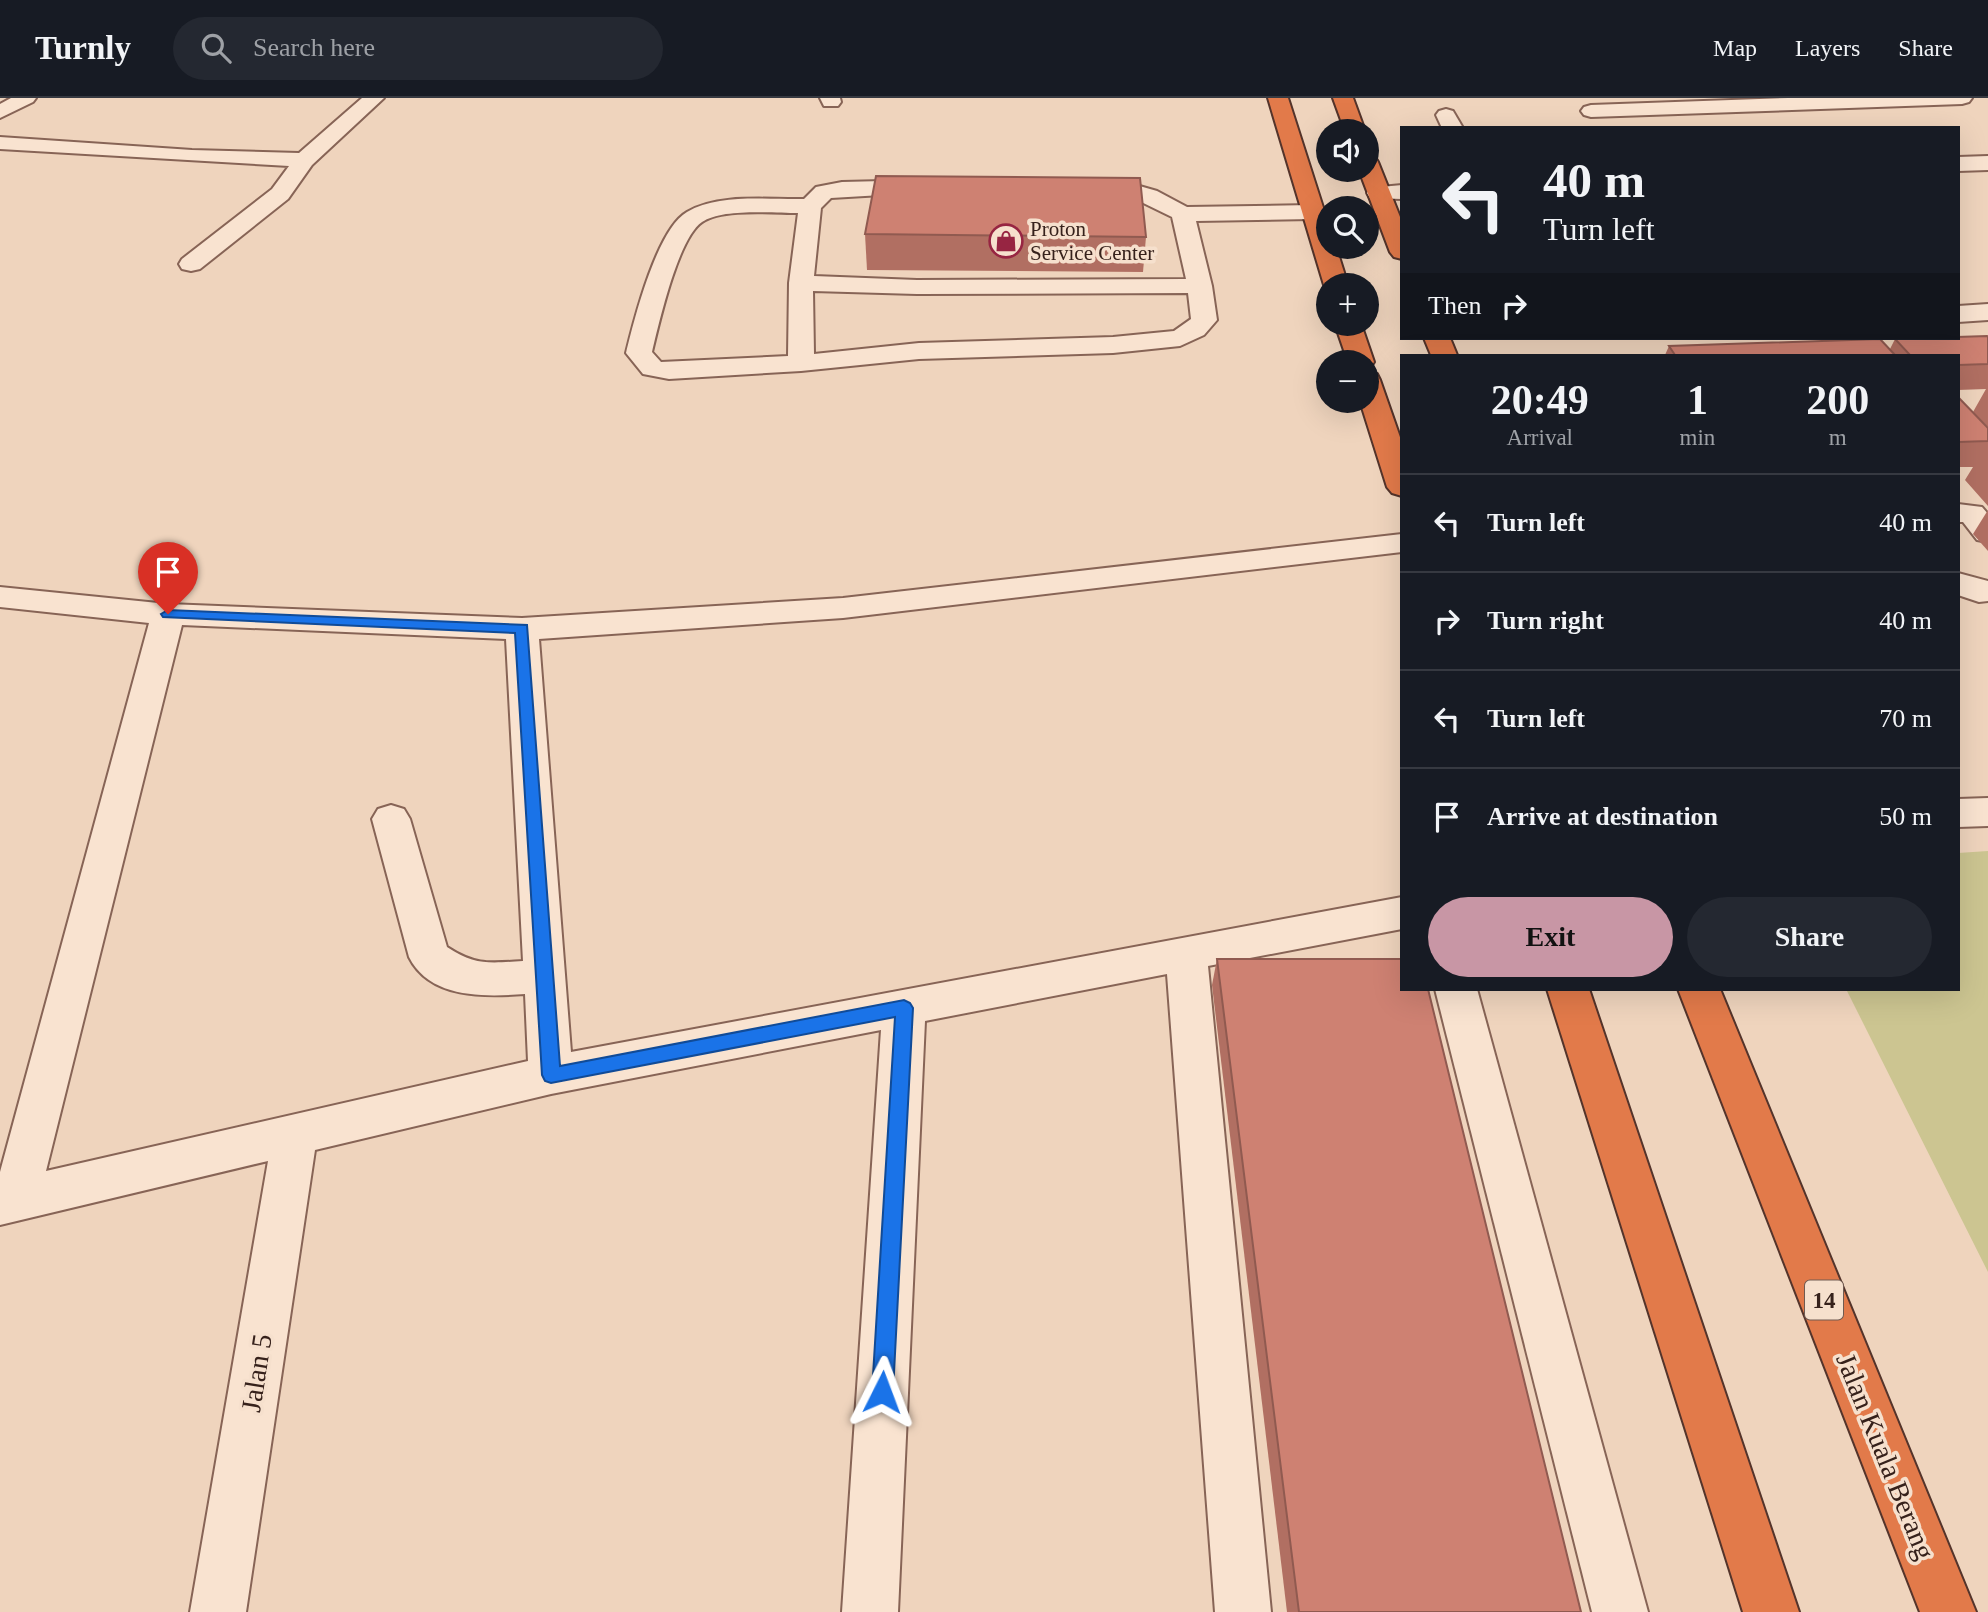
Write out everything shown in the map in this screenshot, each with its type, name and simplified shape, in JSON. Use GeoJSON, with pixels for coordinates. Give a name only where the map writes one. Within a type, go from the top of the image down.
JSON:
{"type":"FeatureCollection","features":[{"type":"Feature","properties":{"kind":"highway"},"geometry":{"type":"LineString","coordinates":[[1278,98],[1332,273]]}},
{"type":"Feature","properties":{"kind":"highway"},"geometry":{"type":"LineString","coordinates":[[1343,98],[1351,119]]}},
{"type":"Feature","properties":{"kind":"highway"},"geometry":{"type":"LineString","coordinates":[[1374,182],[1400,247]]}},
{"type":"Feature","properties":{"kind":"highway"},"geometry":{"type":"LineString","coordinates":[[1378,413],[1400,481]]}},
{"type":"Feature","properties":{"kind":"highway"},"geometry":{"type":"LineString","coordinates":[[1568,991],[1771,1612]]}},
{"type":"Feature","properties":{"kind":"highway"},"geometry":{"type":"LineString","coordinates":[[1592,991],[1616,1138]]}},
{"type":"Feature","properties":{"kind":"highway","name":"Jalan Kuala Berang"},"geometry":{"type":"LineString","coordinates":[[1700,991],[1948,1612]]}},
{"type":"Feature","properties":{"kind":"street"},"geometry":{"type":"LineString","coordinates":[[0,112],[26,98]]}},
{"type":"Feature","properties":{"kind":"street"},"geometry":{"type":"LineString","coordinates":[[191,264],[280,194],[304,160],[374,98]]}},
{"type":"Feature","properties":{"kind":"street"},"geometry":{"type":"LineString","coordinates":[[1601,126],[1591,111],[1962,98]]}},
{"type":"Feature","properties":{"kind":"street"},"geometry":{"type":"LineString","coordinates":[[0,143],[192,156],[304,160]]}},
{"type":"Feature","properties":{"kind":"street"},"geometry":{"type":"LineString","coordinates":[[1960,164],[1988,163]]}},
{"type":"Feature","properties":{"kind":"street"},"geometry":{"type":"LineString","coordinates":[[801,363],[801,283],[810,206],[824,192],[842,189],[941,187]]}},
{"type":"Feature","properties":{"kind":"street"},"geometry":{"type":"LineString","coordinates":[[1065,187],[1122,188],[1146,193],[1183,214],[1312,212]]}},
{"type":"Feature","properties":{"kind":"street"},"geometry":{"type":"LineString","coordinates":[[1378,193],[1400,192]]}},
{"type":"Feature","properties":{"kind":"street"},"geometry":{"type":"LineString","coordinates":[[810,206],[723,209],[693,218],[676,236],[643,332],[639,353],[652,368],[669,371],[801,363],[919,351],[1113,345],[1180,338],[1195,330],[1205,320],[1183,214]]}},
{"type":"Feature","properties":{"kind":"street"},"geometry":{"type":"LineString","coordinates":[[801,283],[917,287],[1200,286]]}},
{"type":"Feature","properties":{"kind":"street"},"geometry":{"type":"LineString","coordinates":[[1960,314],[1988,312]]}},
{"type":"Feature","properties":{"kind":"street"},"geometry":{"type":"LineString","coordinates":[[1960,513],[1971,513],[1988,533]]}},
{"type":"Feature","properties":{"kind":"street"},"geometry":{"type":"LineString","coordinates":[[0,597],[168,614],[522,629],[843,608],[1400,543]]}},
{"type":"Feature","properties":{"kind":"street"},"geometry":{"type":"LineString","coordinates":[[1960,584],[1979,592],[1988,591]]}},
{"type":"Feature","properties":{"kind":"street"},"geometry":{"type":"LineString","coordinates":[[168,614],[8,1201],[551,1075],[1400,913]]}},
{"type":"Feature","properties":{"kind":"street"},"geometry":{"type":"LineString","coordinates":[[522,629],[551,1075]]}},
{"type":"Feature","properties":{"kind":"street"},"geometry":{"type":"LineString","coordinates":[[1960,814],[1988,812]]}},
{"type":"Feature","properties":{"kind":"street"},"geometry":{"type":"LineString","coordinates":[[391,819],[429,957],[458,976],[491,980],[545,976]]}},
{"type":"Feature","properties":{"kind":"street"},"geometry":{"type":"LineString","coordinates":[[1186,954],[1242,1612]]}},
{"type":"Feature","properties":{"kind":"street"},"geometry":{"type":"LineString","coordinates":[[1457,991],[1620,1612]]}},
{"type":"Feature","properties":{"kind":"street"},"geometry":{"type":"LineString","coordinates":[[870,1612],[904,1008]]}},
{"type":"Feature","properties":{"kind":"street","name":"Jalan 5"},"geometry":{"type":"LineString","coordinates":[[218,1612],[295,1135]]}},
{"type":"Feature","properties":{"kind":"shaded area"},"geometry":{"type":"Polygon","coordinates":[[[1988,851],[1988,1272],[1847,991],[1960,991],[1960,853],[1988,851]]]}},
{"type":"Feature","properties":{"kind":"building"},"geometry":{"type":"Polygon","coordinates":[[[876,176],[1140,178],[1146,237],[865,234],[876,176]]]}},
{"type":"Feature","properties":{"kind":"building"},"geometry":{"type":"Polygon","coordinates":[[[1987,336],[1988,364],[1960,365],[1960,354],[1909,354],[1896,340],[1960,340],[1960,337],[1987,336]]]}},
{"type":"Feature","properties":{"kind":"building"},"geometry":{"type":"Polygon","coordinates":[[[1881,340],[1894,354],[1674,354],[1669,346],[1881,340]]]}},
{"type":"Feature","properties":{"kind":"building"},"geometry":{"type":"Polygon","coordinates":[[[1960,399],[1988,428],[1988,441],[1960,442],[1960,399]]]}},
{"type":"Feature","properties":{"kind":"building"},"geometry":{"type":"Polygon","coordinates":[[[1217,959],[1400,959],[1400,991],[1428,991],[1581,1612],[1299,1612],[1217,959]]]}},
{"type":"Feature","properties":{"kind":"place","name":"Proton Service Center"},"geometry":{"type":"Point","coordinates":[1006,241]}},
{"type":"Feature","properties":{"kind":"route"},"geometry":{"type":"LineString","coordinates":[[168,614],[522,629],[551,1075],[904,1008],[882,1392]]}}]}
